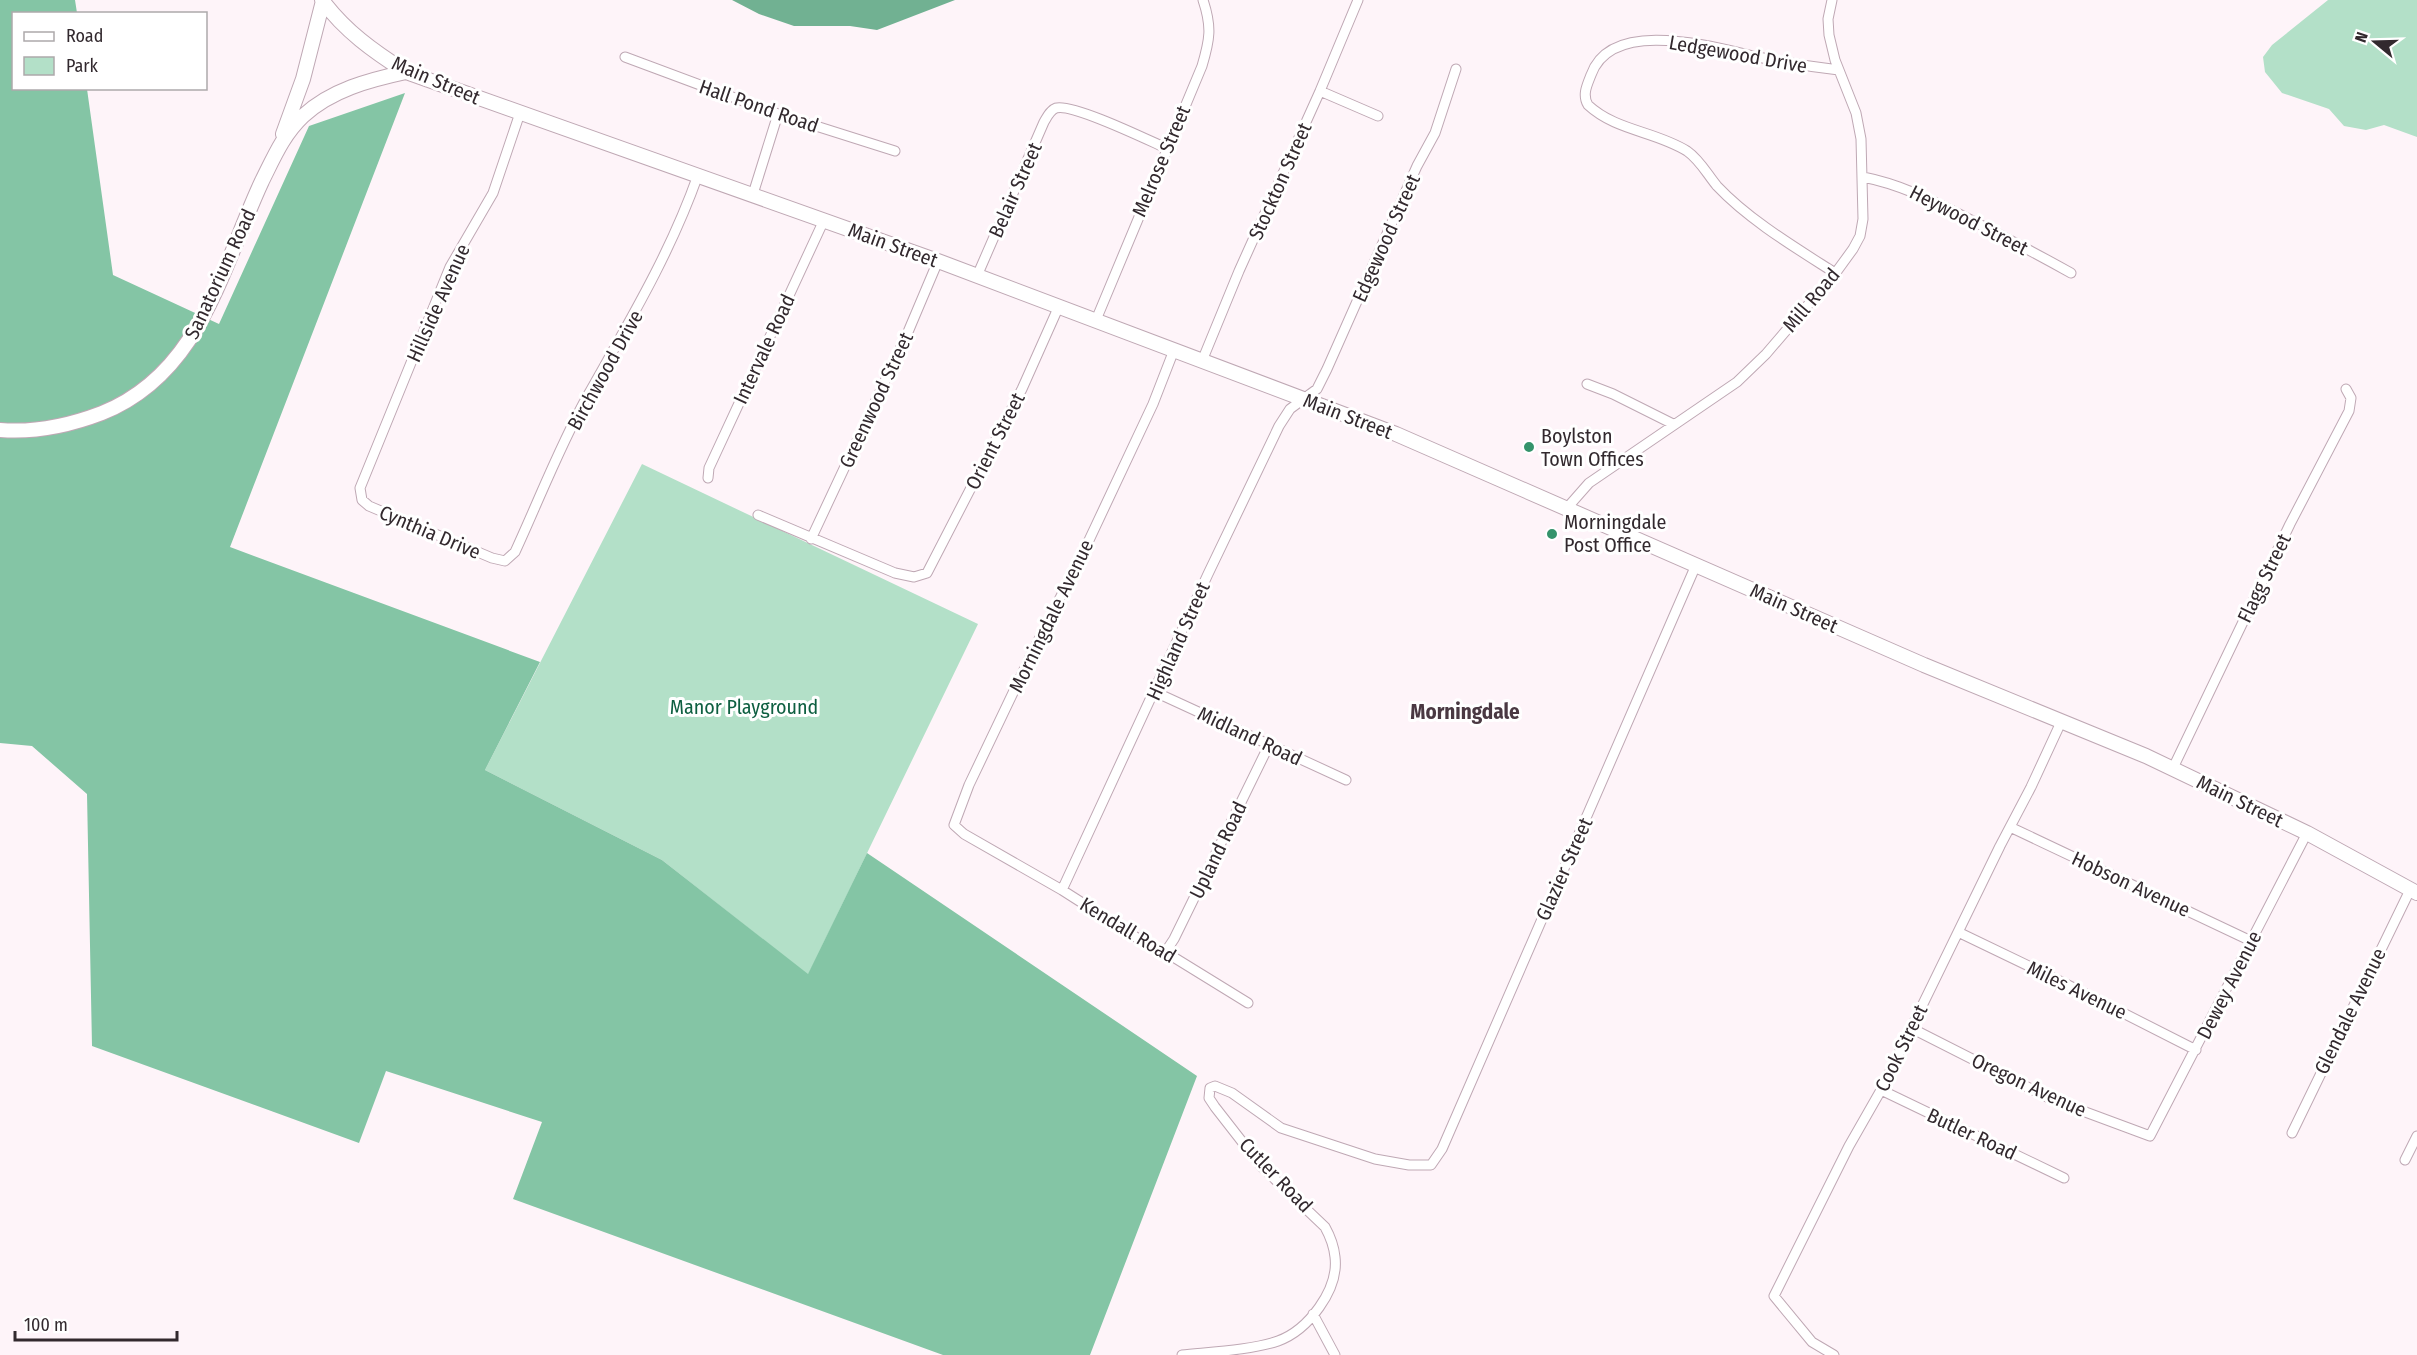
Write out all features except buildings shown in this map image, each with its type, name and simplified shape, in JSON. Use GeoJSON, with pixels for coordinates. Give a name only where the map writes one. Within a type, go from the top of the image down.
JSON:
{"type":"FeatureCollection","features":[{"type":"Feature","properties":{"kind":"main road","name":"Main Street"},"geometry":{"type":"LineString","coordinates":[[322,1],[339,22],[360,41],[406,72],[938,261],[1396,434],[1933,669],[2062,720],[2173,768],[2307,833],[2414,892]]}},
{"type":"Feature","properties":{"kind":"main road"},"geometry":{"type":"LineString","coordinates":[[279,145],[303,79],[322,1]]}},
{"type":"Feature","properties":{"kind":"main road","name":"Sanatorium Road"},"geometry":{"type":"LineString","coordinates":[[0,430],[49,429],[85,420],[129,400],[146,389],[188,344],[204,315],[279,145],[301,118],[329,97],[364,82],[406,72]]}},
{"type":"Feature","properties":{"kind":"street","name":"Melrose Street"},"geometry":{"type":"LineString","coordinates":[[1096,320],[1193,87],[1209,40],[1210,27],[1203,0]]}},
{"type":"Feature","properties":{"kind":"street","name":"Stockton Street"},"geometry":{"type":"LineString","coordinates":[[1202,362],[1256,231],[1320,91],[1358,0]]}},
{"type":"Feature","properties":{"kind":"street","name":"Mill Road"},"geometry":{"type":"LineString","coordinates":[[1567,508],[1589,483],[1673,424],[1710,402],[1751,368],[1766,354],[1835,273],[1860,236],[1863,219],[1861,139],[1856,113],[1839,70],[1829,35],[1828,19],[1832,0]]}},
{"type":"Feature","properties":{"kind":"street","name":"Ledgewood Drive"},"geometry":{"type":"LineString","coordinates":[[1835,273],[1784,240],[1743,208],[1717,185],[1689,152],[1668,142],[1614,124],[1588,105],[1585,95],[1592,70],[1602,57],[1618,47],[1636,41],[1675,40],[1788,63],[1839,70]]}},
{"type":"Feature","properties":{"kind":"street","name":"Hall Pond Road"},"geometry":{"type":"LineString","coordinates":[[625,57],[778,114],[895,151]]}},
{"type":"Feature","properties":{"kind":"street","name":"Edgewood Street"},"geometry":{"type":"LineString","coordinates":[[1304,399],[1317,389],[1328,369],[1417,166],[1435,133],[1456,69]]}},
{"type":"Feature","properties":{"kind":"street"},"geometry":{"type":"LineString","coordinates":[[1320,91],[1378,116]]}},
{"type":"Feature","properties":{"kind":"street","name":"Belair Street"},"geometry":{"type":"LineString","coordinates":[[977,276],[1044,122],[1052,111],[1057,108],[1078,112],[1167,148]]}},
{"type":"Feature","properties":{"kind":"street","name":"Hillside Avenue"},"geometry":{"type":"LineString","coordinates":[[360,496],[366,471],[450,267],[493,193],[520,113]]}},
{"type":"Feature","properties":{"kind":"street"},"geometry":{"type":"LineString","coordinates":[[753,194],[778,114]]}},
{"type":"Feature","properties":{"kind":"street","name":"Birchwood Drive"},"geometry":{"type":"LineString","coordinates":[[505,561],[514,552],[587,397],[641,303],[679,225],[698,175]]}},
{"type":"Feature","properties":{"kind":"street","name":"Heywood Street"},"geometry":{"type":"LineString","coordinates":[[1863,177],[1891,182],[1914,192],[2007,237],[2071,273]]}},
{"type":"Feature","properties":{"kind":"street","name":"Intervale Road"},"geometry":{"type":"LineString","coordinates":[[708,478],[709,468],[824,220]]}},
{"type":"Feature","properties":{"kind":"street","name":"Greenwood Street"},"geometry":{"type":"LineString","coordinates":[[811,539],[908,332],[938,261]]}},
{"type":"Feature","properties":{"kind":"street","name":"Orient Street"},"geometry":{"type":"LineString","coordinates":[[811,539],[895,573],[914,577],[927,573],[1022,389],[1059,306]]}},
{"type":"Feature","properties":{"kind":"street","name":"Morningdale Avenue"},"geometry":{"type":"LineString","coordinates":[[1006,859],[957,829],[955,820],[969,785],[1153,404],[1174,350]]}},
{"type":"Feature","properties":{"kind":"street"},"geometry":{"type":"LineString","coordinates":[[1587,384],[1613,394],[1673,424]]}},
{"type":"Feature","properties":{"kind":"street","name":"Flagg Street"},"geometry":{"type":"LineString","coordinates":[[2173,768],[2290,524],[2349,411],[2351,398],[2346,389]]}},
{"type":"Feature","properties":{"kind":"street","name":"Highland Street"},"geometry":{"type":"LineString","coordinates":[[1062,890],[1279,426],[1290,409],[1304,399]]}},
{"type":"Feature","properties":{"kind":"street","name":"Cynthia Drive"},"geometry":{"type":"LineString","coordinates":[[360,496],[369,506],[382,512],[492,558],[505,561]]}},
{"type":"Feature","properties":{"kind":"street"},"geometry":{"type":"LineString","coordinates":[[758,515],[811,539]]}},
{"type":"Feature","properties":{"kind":"street","name":"Glazier Street"},"geometry":{"type":"LineString","coordinates":[[1424,1165],[1431,1165],[1442,1149],[1696,565]]}},
{"type":"Feature","properties":{"kind":"street","name":"Midland Road"},"geometry":{"type":"LineString","coordinates":[[1155,692],[1346,780]]}},
{"type":"Feature","properties":{"kind":"street","name":"Cook Street"},"geometry":{"type":"LineString","coordinates":[[1834,1355],[1812,1342],[1773,1296],[1849,1146],[1881,1090],[2062,720]]}},
{"type":"Feature","properties":{"kind":"street","name":"Upland Road"},"geometry":{"type":"LineString","coordinates":[[1162,950],[1171,944],[1179,929],[1269,745]]}},
{"type":"Feature","properties":{"kind":"street","name":"Hobson Avenue"},"geometry":{"type":"LineString","coordinates":[[2010,827],[2251,941]]}},
{"type":"Feature","properties":{"kind":"street","name":"Dewey Avenue"},"geometry":{"type":"LineString","coordinates":[[2150,1136],[2307,833]]}},
{"type":"Feature","properties":{"kind":"street","name":"Kendall Road"},"geometry":{"type":"LineString","coordinates":[[1006,859],[1062,890],[1156,950],[1162,950],[1248,1003]]}},
{"type":"Feature","properties":{"kind":"street","name":"Glendale Avenue"},"geometry":{"type":"LineString","coordinates":[[2292,1133],[2414,892]]}},
{"type":"Feature","properties":{"kind":"street","name":"Miles Avenue"},"geometry":{"type":"LineString","coordinates":[[1958,932],[2068,984],[2196,1050]]}},
{"type":"Feature","properties":{"kind":"street","name":"Oregon Avenue"},"geometry":{"type":"LineString","coordinates":[[1911,1028],[2053,1100],[2150,1136]]}},
{"type":"Feature","properties":{"kind":"street","name":"Cutler Road"},"geometry":{"type":"LineString","coordinates":[[1182,1355],[1278,1341],[1298,1329],[1313,1314],[1324,1299],[1335,1272],[1335,1257],[1330,1237],[1316,1218],[1261,1166],[1209,1098],[1210,1088],[1215,1086],[1232,1093],[1281,1128],[1375,1159],[1409,1165],[1424,1165]]}},
{"type":"Feature","properties":{"kind":"street","name":"Butler Road"},"geometry":{"type":"LineString","coordinates":[[1881,1090],[2064,1178]]}},
{"type":"Feature","properties":{"kind":"street"},"geometry":{"type":"LineString","coordinates":[[2405,1160],[2417,1136]]}},
{"type":"Feature","properties":{"kind":"street"},"geometry":{"type":"LineString","coordinates":[[1313,1314],[1335,1355]]}},
{"type":"Feature","properties":{"kind":"green space"},"geometry":{"type":"Polygon","coordinates":[[[2328,0],[2417,0],[2417,137],[2384,125],[2366,130],[2344,126],[2329,109],[2282,93],[2265,72],[2263,57],[2272,45],[2328,0]]]}},
{"type":"Feature","properties":{"kind":"green space","name":"Manor Playground"},"geometry":{"type":"Polygon","coordinates":[[[642,464],[978,624],[808,975],[662,860],[485,770],[642,464]]]}},
{"type":"Feature","properties":{"kind":"shaded area"},"geometry":{"type":"Polygon","coordinates":[[[0,0],[75,0],[77,12],[12,12],[12,90],[87,90],[113,275],[219,324],[309,126],[405,93],[230,547],[540,662],[485,770],[662,860],[808,974],[867,853],[1197,1076],[1090,1355],[943,1355],[513,1199],[542,1122],[386,1071],[359,1143],[92,1046],[87,794],[32,746],[0,743],[0,0]]]}},
{"type":"Feature","properties":{"kind":"shaded area"},"geometry":{"type":"Polygon","coordinates":[[[732,0],[955,0],[877,30],[850,26],[794,26],[759,14],[732,0]]]}},
{"type":"Feature","properties":{"kind":"place","name":"Boylston Town Offices"},"geometry":{"type":"Point","coordinates":[1529,447]}},
{"type":"Feature","properties":{"kind":"place","name":"Morningdale Post Office"},"geometry":{"type":"Point","coordinates":[1552,534]}},
{"type":"Feature","properties":{"kind":"district","name":"Morningdale"},"geometry":{"type":"Point","coordinates":[1465,712]}}]}
